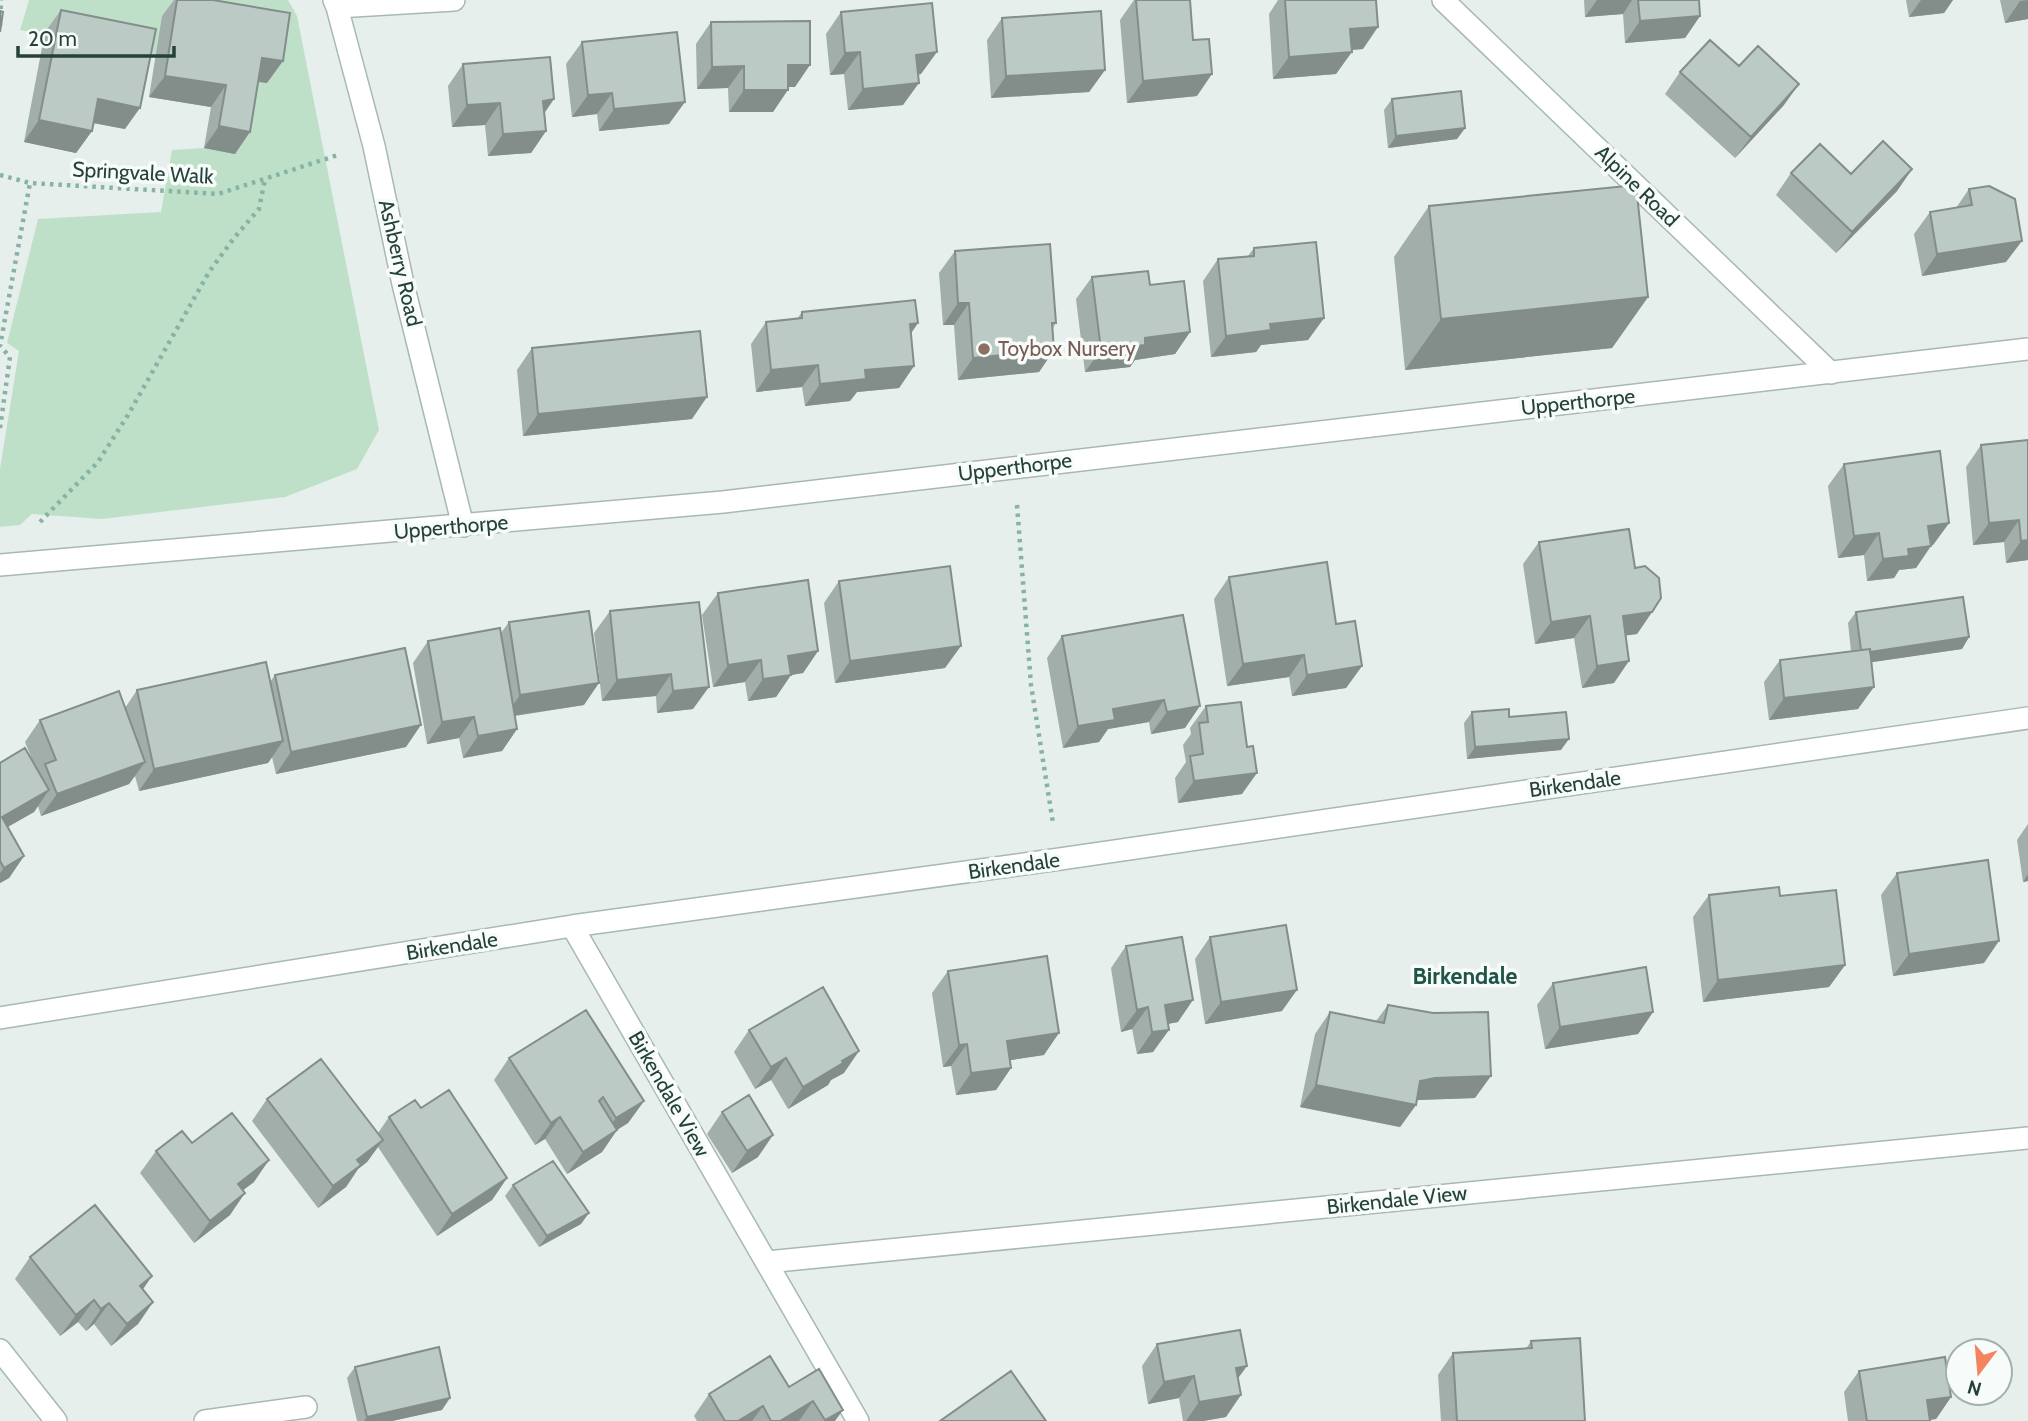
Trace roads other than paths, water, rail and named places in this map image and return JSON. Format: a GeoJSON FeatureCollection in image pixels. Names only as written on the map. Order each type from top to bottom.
{"type":"FeatureCollection","features":[{"type":"Feature","properties":{"kind":"street"},"geometry":{"type":"LineString","coordinates":[[335,3],[454,0]]}},
{"type":"Feature","properties":{"kind":"street","name":"Alpine Road"},"geometry":{"type":"LineString","coordinates":[[1443,0],[1831,373]]}},
{"type":"Feature","properties":{"kind":"street","name":"Ashberry Road"},"geometry":{"type":"LineString","coordinates":[[335,3],[374,146],[403,284],[463,526]]}},
{"type":"Feature","properties":{"kind":"street","name":"Upperthorpe"},"geometry":{"type":"LineString","coordinates":[[0,565],[723,502],[2028,349]]}},
{"type":"Feature","properties":{"kind":"street","name":"Birkendale"},"geometry":{"type":"LineString","coordinates":[[0,1018],[572,926],[1060,859],[2028,718]]}},
{"type":"Feature","properties":{"kind":"street","name":"Birkendale View"},"geometry":{"type":"LineString","coordinates":[[572,926],[858,1421]]}},
{"type":"Feature","properties":{"kind":"street","name":"Birkendale View"},"geometry":{"type":"LineString","coordinates":[[767,1262],[2028,1138]]}},
{"type":"Feature","properties":{"kind":"street"},"geometry":{"type":"LineString","coordinates":[[0,1350],[56,1421]]}},
{"type":"Feature","properties":{"kind":"street"},"geometry":{"type":"LineString","coordinates":[[205,1421],[306,1407]]}},
{"type":"Feature","properties":{"kind":"place","name":"Toybox Nursery"},"geometry":{"type":"Point","coordinates":[984,349]}},
{"type":"Feature","properties":{"kind":"district","name":"Birkendale"},"geometry":{"type":"Point","coordinates":[1465,976]}}]}
